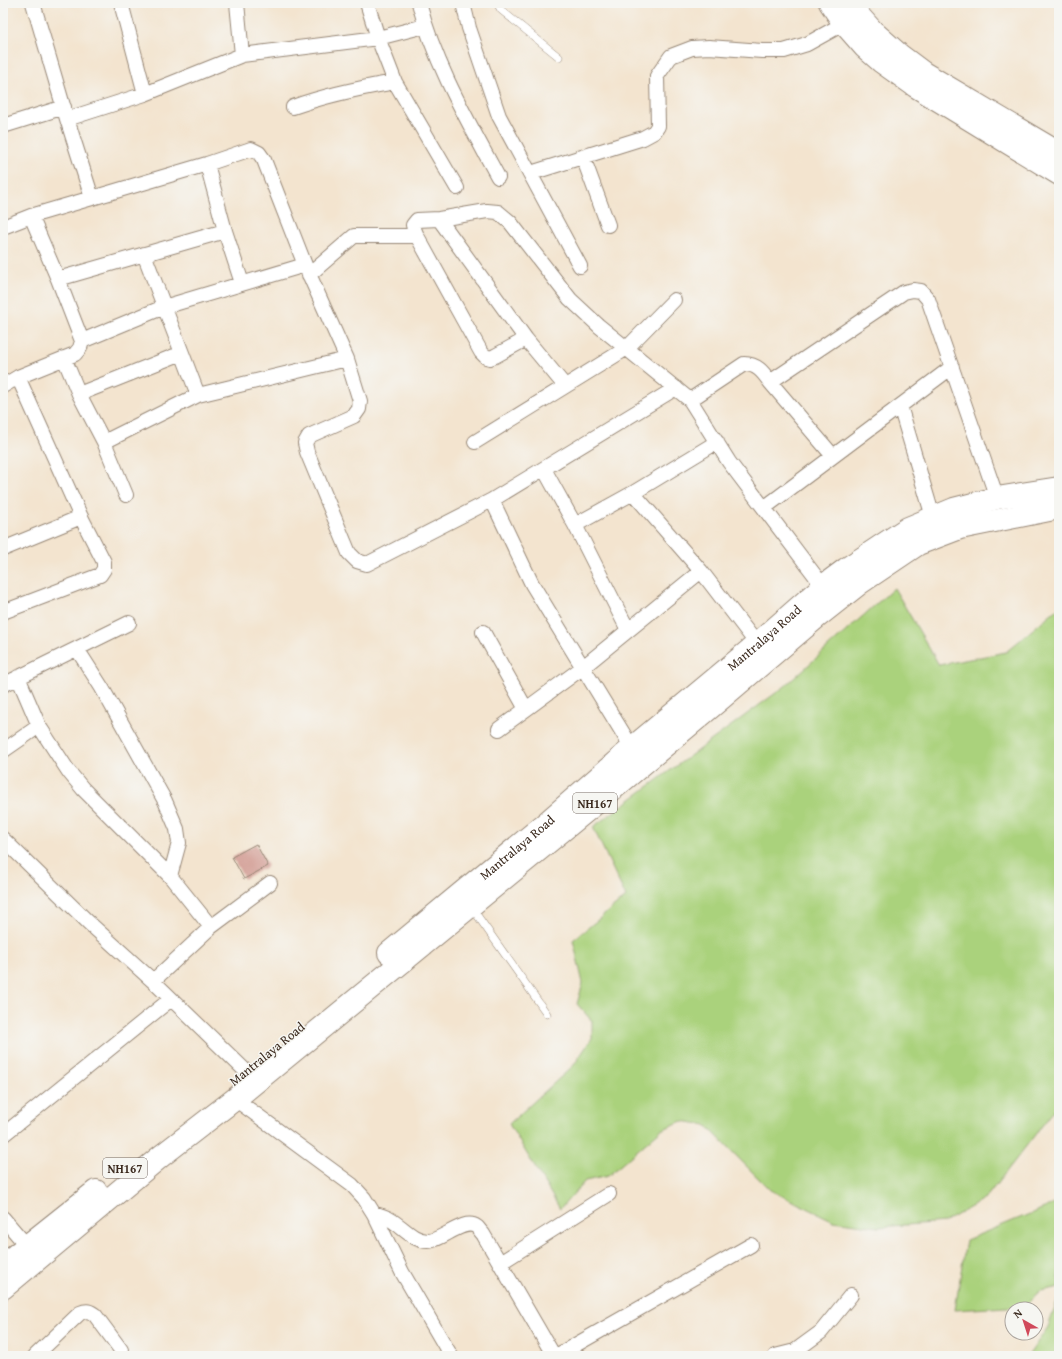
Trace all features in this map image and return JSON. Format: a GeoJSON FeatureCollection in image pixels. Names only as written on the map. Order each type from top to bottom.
{"type":"FeatureCollection","features":[{"type":"Feature","properties":{"kind":"highway","name":"Mantralaya Road"},"geometry":{"type":"LineString","coordinates":[[3,1265],[251,1076],[632,748],[846,568],[908,528],[954,509],[997,498],[1059,488]]}},
{"type":"Feature","properties":{"kind":"highway","name":"NH167"},"geometry":{"type":"LineString","coordinates":[[3,1288],[160,1157],[235,1100],[251,1076],[470,906],[711,708],[817,617],[860,583],[918,544],[960,528],[1059,508]]}},
{"type":"Feature","properties":{"kind":"main road"},"geometry":{"type":"LineString","coordinates":[[829,3],[843,24],[864,48],[880,62],[915,87],[1059,175]]}},
{"type":"Feature","properties":{"kind":"main road"},"geometry":{"type":"LineString","coordinates":[[849,3],[873,30],[900,54],[924,72],[1059,152]]}},
{"type":"Feature","properties":{"kind":"street"},"geometry":{"type":"LineString","coordinates":[[34,3],[65,113],[92,198]]}},
{"type":"Feature","properties":{"kind":"street"},"geometry":{"type":"LineString","coordinates":[[121,3],[145,94]]}},
{"type":"Feature","properties":{"kind":"street"},"geometry":{"type":"LineString","coordinates":[[237,3],[242,55]]}},
{"type":"Feature","properties":{"kind":"street"},"geometry":{"type":"LineString","coordinates":[[367,3],[378,38],[395,82],[457,188]]}},
{"type":"Feature","properties":{"kind":"street"},"geometry":{"type":"LineString","coordinates":[[419,3],[424,26],[450,88],[498,177]]}},
{"type":"Feature","properties":{"kind":"street"},"geometry":{"type":"LineString","coordinates":[[464,3],[469,28],[499,116],[506,132],[531,173],[580,266]]}},
{"type":"Feature","properties":{"kind":"street"},"geometry":{"type":"LineString","coordinates":[[531,173],[643,138],[654,132],[658,126],[657,76],[671,56],[692,48],[709,47],[784,52],[807,44],[843,24]]}},
{"type":"Feature","properties":{"kind":"street"},"geometry":{"type":"LineString","coordinates":[[3,126],[145,94],[242,55],[378,38],[424,26]]}},
{"type":"Feature","properties":{"kind":"street"},"geometry":{"type":"LineString","coordinates":[[293,107],[348,90],[395,82]]}},
{"type":"Feature","properties":{"kind":"street"},"geometry":{"type":"LineString","coordinates":[[3,227],[31,216],[207,164],[251,149],[259,153],[264,160],[307,270],[347,359],[360,401],[359,409],[354,416],[309,436],[305,444],[349,553],[357,561],[367,564],[492,500],[676,388]]}},
{"type":"Feature","properties":{"kind":"street"},"geometry":{"type":"LineString","coordinates":[[583,157],[608,225]]}},
{"type":"Feature","properties":{"kind":"street"},"geometry":{"type":"LineString","coordinates":[[207,164],[224,231],[242,282]]}},
{"type":"Feature","properties":{"kind":"street"},"geometry":{"type":"LineString","coordinates":[[526,339],[490,358],[486,357],[481,352],[417,236],[414,229],[414,225],[417,220],[439,219],[487,211],[498,212],[510,222],[570,299],[598,326],[690,400],[729,462],[823,586]]}},
{"type":"Feature","properties":{"kind":"street"},"geometry":{"type":"LineString","coordinates":[[3,386],[18,377],[75,354],[80,348],[82,341],[31,216]]}},
{"type":"Feature","properties":{"kind":"street"},"geometry":{"type":"LineString","coordinates":[[439,219],[526,339],[565,386]]}},
{"type":"Feature","properties":{"kind":"street"},"geometry":{"type":"LineString","coordinates":[[58,279],[224,231]]}},
{"type":"Feature","properties":{"kind":"street"},"geometry":{"type":"LineString","coordinates":[[82,341],[164,307],[242,282],[307,270],[354,236],[417,236]]}},
{"type":"Feature","properties":{"kind":"street"},"geometry":{"type":"LineString","coordinates":[[144,254],[198,395]]}},
{"type":"Feature","properties":{"kind":"street"},"geometry":{"type":"LineString","coordinates":[[770,382],[904,292],[914,290],[921,291],[928,299],[997,498]]}},
{"type":"Feature","properties":{"kind":"street"},"geometry":{"type":"LineString","coordinates":[[475,442],[627,348],[674,300]]}},
{"type":"Feature","properties":{"kind":"street"},"geometry":{"type":"LineString","coordinates":[[79,394],[182,353]]}},
{"type":"Feature","properties":{"kind":"street"},"geometry":{"type":"LineString","coordinates":[[64,358],[79,394],[104,442],[126,495]]}},
{"type":"Feature","properties":{"kind":"street"},"geometry":{"type":"LineString","coordinates":[[104,442],[198,395],[347,359]]}},
{"type":"Feature","properties":{"kind":"street"},"geometry":{"type":"LineString","coordinates":[[690,400],[744,364],[752,364],[761,370],[833,456]]}},
{"type":"Feature","properties":{"kind":"street"},"geometry":{"type":"LineString","coordinates":[[764,508],[952,366]]}},
{"type":"Feature","properties":{"kind":"street"},"geometry":{"type":"LineString","coordinates":[[3,612],[100,574],[104,569],[104,562],[81,517],[18,377]]}},
{"type":"Feature","properties":{"kind":"street"},"geometry":{"type":"LineString","coordinates":[[900,406],[933,517]]}},
{"type":"Feature","properties":{"kind":"street"},"geometry":{"type":"LineString","coordinates":[[575,525],[633,493],[717,442]]}},
{"type":"Feature","properties":{"kind":"street"},"geometry":{"type":"LineString","coordinates":[[544,469],[575,525],[628,630]]}},
{"type":"Feature","properties":{"kind":"street"},"geometry":{"type":"LineString","coordinates":[[633,493],[701,571],[757,644]]}},
{"type":"Feature","properties":{"kind":"street"},"geometry":{"type":"LineString","coordinates":[[492,500],[532,584],[632,748]]}},
{"type":"Feature","properties":{"kind":"street"},"geometry":{"type":"LineString","coordinates":[[3,550],[81,517]]}},
{"type":"Feature","properties":{"kind":"street"},"geometry":{"type":"LineString","coordinates":[[499,729],[582,668],[701,571]]}},
{"type":"Feature","properties":{"kind":"street"},"geometry":{"type":"LineString","coordinates":[[3,685],[129,623]]}},
{"type":"Feature","properties":{"kind":"street"},"geometry":{"type":"LineString","coordinates":[[483,632],[526,709]]}},
{"type":"Feature","properties":{"kind":"street"},"geometry":{"type":"LineString","coordinates":[[77,649],[102,688],[154,781],[165,801],[177,829],[179,844],[170,876]]}},
{"type":"Feature","properties":{"kind":"street"},"geometry":{"type":"LineString","coordinates":[[18,677],[39,726],[69,772],[170,876],[211,927]]}},
{"type":"Feature","properties":{"kind":"street"},"geometry":{"type":"LineString","coordinates":[[3,751],[39,726]]}},
{"type":"Feature","properties":{"kind":"street"},"geometry":{"type":"LineString","coordinates":[[3,839],[88,922],[171,998],[251,1076]]}},
{"type":"Feature","properties":{"kind":"street"},"geometry":{"type":"LineString","coordinates":[[153,981],[211,927],[270,882]]}},
{"type":"Feature","properties":{"kind":"street"},"geometry":{"type":"LineString","coordinates":[[3,1135],[171,998]]}},
{"type":"Feature","properties":{"kind":"street"},"geometry":{"type":"LineString","coordinates":[[235,1100],[352,1185],[364,1198],[374,1214],[402,1272],[451,1356]]}},
{"type":"Feature","properties":{"kind":"street"},"geometry":{"type":"LineString","coordinates":[[500,1263],[609,1194]]}},
{"type":"Feature","properties":{"kind":"street"},"geometry":{"type":"LineString","coordinates":[[374,1214],[392,1220],[416,1238],[423,1241],[431,1241],[462,1226],[470,1225],[476,1227],[483,1234],[555,1356],[751,1244]]}},
{"type":"Feature","properties":{"kind":"street"},"geometry":{"type":"LineString","coordinates":[[3,1218],[27,1246]]}},
{"type":"Feature","properties":{"kind":"street"},"geometry":{"type":"LineString","coordinates":[[775,1356],[795,1351],[821,1332],[851,1295]]}},
{"type":"Feature","properties":{"kind":"street"},"geometry":{"type":"LineString","coordinates":[[35,1356],[80,1313],[85,1311],[90,1311],[95,1315],[121,1350],[122,1356]]}},
{"type":"Feature","properties":{"kind":"lane"},"geometry":{"type":"LineString","coordinates":[[497,3],[501,10],[559,57]]}},
{"type":"Feature","properties":{"kind":"lane"},"geometry":{"type":"LineString","coordinates":[[470,906],[547,1014]]}},
{"type":"Feature","properties":{"kind":"green space"},"geometry":{"type":"Polygon","coordinates":[[[894,588],[939,665],[1006,652],[1059,607],[1059,1104],[985,1199],[945,1222],[879,1227],[834,1221],[770,1190],[706,1125],[682,1121],[661,1130],[608,1176],[585,1181],[560,1209],[509,1124],[574,1065],[592,1038],[592,1021],[577,1004],[583,983],[573,940],[626,897],[593,827],[784,687],[894,588]]]}},
{"type":"Feature","properties":{"kind":"green space"},"geometry":{"type":"Polygon","coordinates":[[[1059,1202],[1059,1287],[1041,1291],[1030,1301],[1004,1301],[1004,1307],[955,1310],[966,1240],[1059,1202]]]}},
{"type":"Feature","properties":{"kind":"green space"},"geometry":{"type":"Polygon","coordinates":[[[1059,1296],[1059,1356],[1028,1356],[1038,1341],[1044,1341],[1044,1333],[1048,1327],[1059,1296]]]}},
{"type":"Feature","properties":{"kind":"building"},"geometry":{"type":"Polygon","coordinates":[[[256,844],[268,866],[244,879],[232,857],[256,844]]]}}]}
